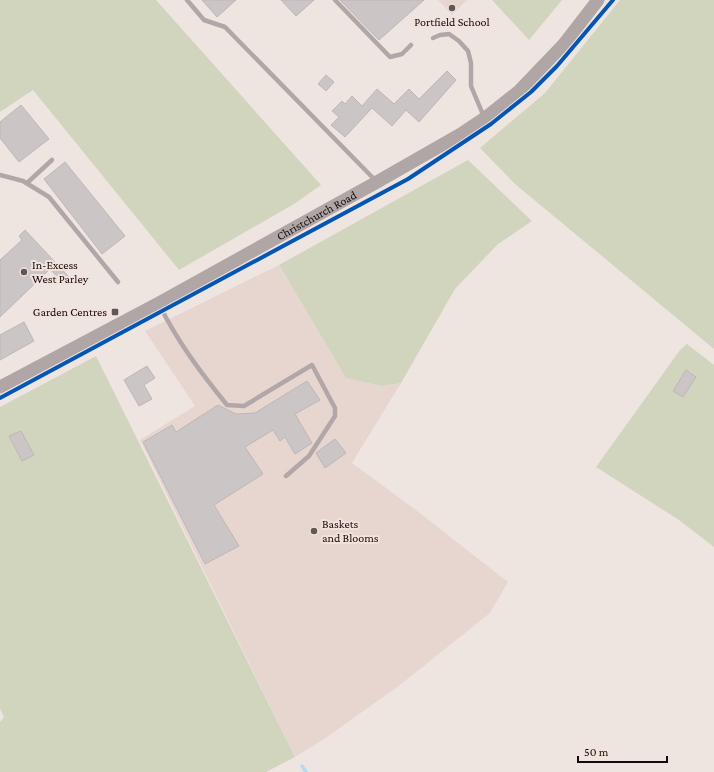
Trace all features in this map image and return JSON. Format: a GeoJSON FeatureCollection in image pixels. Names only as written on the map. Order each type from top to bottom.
{"type":"FeatureCollection","features":[{"type":"Feature","properties":{"kind":"main road","name":"Christchurch Road"},"geometry":{"type":"LineString","coordinates":[[0,387],[159,303],[377,182],[485,118],[519,91],[564,44],[598,0]]}},
{"type":"Feature","properties":{"kind":"lane"},"geometry":{"type":"LineString","coordinates":[[187,0],[204,20],[226,28],[377,182]]}},
{"type":"Feature","properties":{"kind":"lane"},"geometry":{"type":"LineString","coordinates":[[335,0],[390,57],[402,54],[411,45]]}},
{"type":"Feature","properties":{"kind":"lane"},"geometry":{"type":"LineString","coordinates":[[433,38],[440,35],[450,34],[468,51],[471,63],[471,86],[485,118]]}},
{"type":"Feature","properties":{"kind":"lane"},"geometry":{"type":"LineString","coordinates":[[27,183],[52,160]]}},
{"type":"Feature","properties":{"kind":"lane"},"geometry":{"type":"LineString","coordinates":[[0,174],[27,183],[49,197],[118,282]]}},
{"type":"Feature","properties":{"kind":"lane"},"geometry":{"type":"LineString","coordinates":[[159,303],[170,327],[190,358],[227,405],[244,406],[312,365],[335,408],[334,416],[309,456],[286,476]]}},
{"type":"Feature","properties":{"kind":"shaded area","name":"Portfield School"},"geometry":{"type":"Polygon","coordinates":[[[438,0],[467,0],[452,15],[438,0]]]}},
{"type":"Feature","properties":{"kind":"shaded area","name":"Baskets and Blooms"},"geometry":{"type":"Polygon","coordinates":[[[279,265],[346,378],[382,386],[401,383],[352,463],[416,510],[508,582],[490,613],[400,685],[327,737],[295,757],[140,440],[195,406],[145,331],[279,265]]]}},
{"type":"Feature","properties":{"kind":"green space"},"geometry":{"type":"Polygon","coordinates":[[[0,0],[156,0],[321,185],[294,204],[179,270],[33,90],[0,112],[0,0]]]}},
{"type":"Feature","properties":{"kind":"green space"},"geometry":{"type":"Polygon","coordinates":[[[492,0],[562,0],[529,40],[492,0]]]}},
{"type":"Feature","properties":{"kind":"green space"},"geometry":{"type":"Polygon","coordinates":[[[620,0],[714,0],[714,349],[515,184],[480,148],[545,93],[620,0]]]}},
{"type":"Feature","properties":{"kind":"green space"},"geometry":{"type":"Polygon","coordinates":[[[468,160],[532,221],[498,244],[455,289],[401,383],[382,386],[346,378],[279,265],[468,160]]]}},
{"type":"Feature","properties":{"kind":"green space"},"geometry":{"type":"Polygon","coordinates":[[[687,344],[714,365],[714,547],[679,520],[596,467],[680,350],[687,344]]]}},
{"type":"Feature","properties":{"kind":"green space"},"geometry":{"type":"Polygon","coordinates":[[[96,356],[295,757],[266,772],[0,772],[0,722],[4,717],[0,709],[0,407],[96,356]]]}},
{"type":"Feature","properties":{"kind":"building"},"geometry":{"type":"Polygon","coordinates":[[[202,0],[236,0],[217,17],[202,0]]]}},
{"type":"Feature","properties":{"kind":"building"},"geometry":{"type":"Polygon","coordinates":[[[281,0],[314,0],[296,16],[281,0]]]}},
{"type":"Feature","properties":{"kind":"building"},"geometry":{"type":"Polygon","coordinates":[[[340,0],[424,0],[379,40],[340,0]]]}},
{"type":"Feature","properties":{"kind":"building"},"geometry":{"type":"Polygon","coordinates":[[[447,71],[456,80],[419,122],[406,110],[392,126],[372,108],[345,137],[331,125],[339,117],[332,111],[342,101],[345,104],[352,96],[362,106],[377,89],[394,104],[409,89],[419,99],[447,71]]]}},
{"type":"Feature","properties":{"kind":"building"},"geometry":{"type":"Polygon","coordinates":[[[326,75],[334,82],[326,91],[318,84],[326,75]]]}},
{"type":"Feature","properties":{"kind":"building"},"geometry":{"type":"Polygon","coordinates":[[[21,105],[49,139],[19,162],[0,138],[0,122],[21,105]]]}},
{"type":"Feature","properties":{"kind":"building"},"geometry":{"type":"Polygon","coordinates":[[[65,162],[125,236],[102,254],[44,179],[65,162]]]}},
{"type":"Feature","properties":{"kind":"building","name":"In-Excess West Parley"},"geometry":{"type":"Polygon","coordinates":[[[25,230],[69,277],[63,283],[50,269],[0,317],[0,260],[22,240],[19,236],[25,230]]]}},
{"type":"Feature","properties":{"kind":"building"},"geometry":{"type":"Polygon","coordinates":[[[24,322],[34,341],[0,360],[0,335],[24,322]]]}},
{"type":"Feature","properties":{"kind":"building"},"geometry":{"type":"Polygon","coordinates":[[[147,366],[155,378],[144,385],[152,399],[139,406],[124,380],[147,366]]]}},
{"type":"Feature","properties":{"kind":"building"},"geometry":{"type":"Polygon","coordinates":[[[686,370],[696,377],[683,397],[673,391],[686,370]]]}},
{"type":"Feature","properties":{"kind":"building"},"geometry":{"type":"Polygon","coordinates":[[[307,381],[320,400],[295,414],[312,443],[295,454],[285,437],[280,441],[273,430],[245,447],[263,474],[214,505],[239,546],[205,564],[143,442],[172,425],[176,432],[218,405],[236,414],[255,413],[307,381]]]}},
{"type":"Feature","properties":{"kind":"building"},"geometry":{"type":"Polygon","coordinates":[[[21,431],[34,455],[22,461],[9,436],[21,431]]]}},
{"type":"Feature","properties":{"kind":"building"},"geometry":{"type":"Polygon","coordinates":[[[335,439],[346,453],[325,468],[316,453],[335,439]]]}},
{"type":"Feature","properties":{"kind":"waterway"},"geometry":{"type":"LineString","coordinates":[[302,766],[306,772]]}},
{"type":"Feature","properties":{"kind":"cycle path"},"geometry":{"type":"LineString","coordinates":[[0,398],[408,179],[491,124],[531,92],[557,66],[613,0]]}},
{"type":"Feature","properties":{"kind":"place","name":"Portfield School"},"geometry":{"type":"Point","coordinates":[452,8]}},
{"type":"Feature","properties":{"kind":"place","name":"In-Excess West Parley"},"geometry":{"type":"Point","coordinates":[24,272]}},
{"type":"Feature","properties":{"kind":"place","name":"Garden Centres"},"geometry":{"type":"Point","coordinates":[115,312]}},
{"type":"Feature","properties":{"kind":"place","name":"Baskets and Blooms"},"geometry":{"type":"Point","coordinates":[314,531]}}]}
